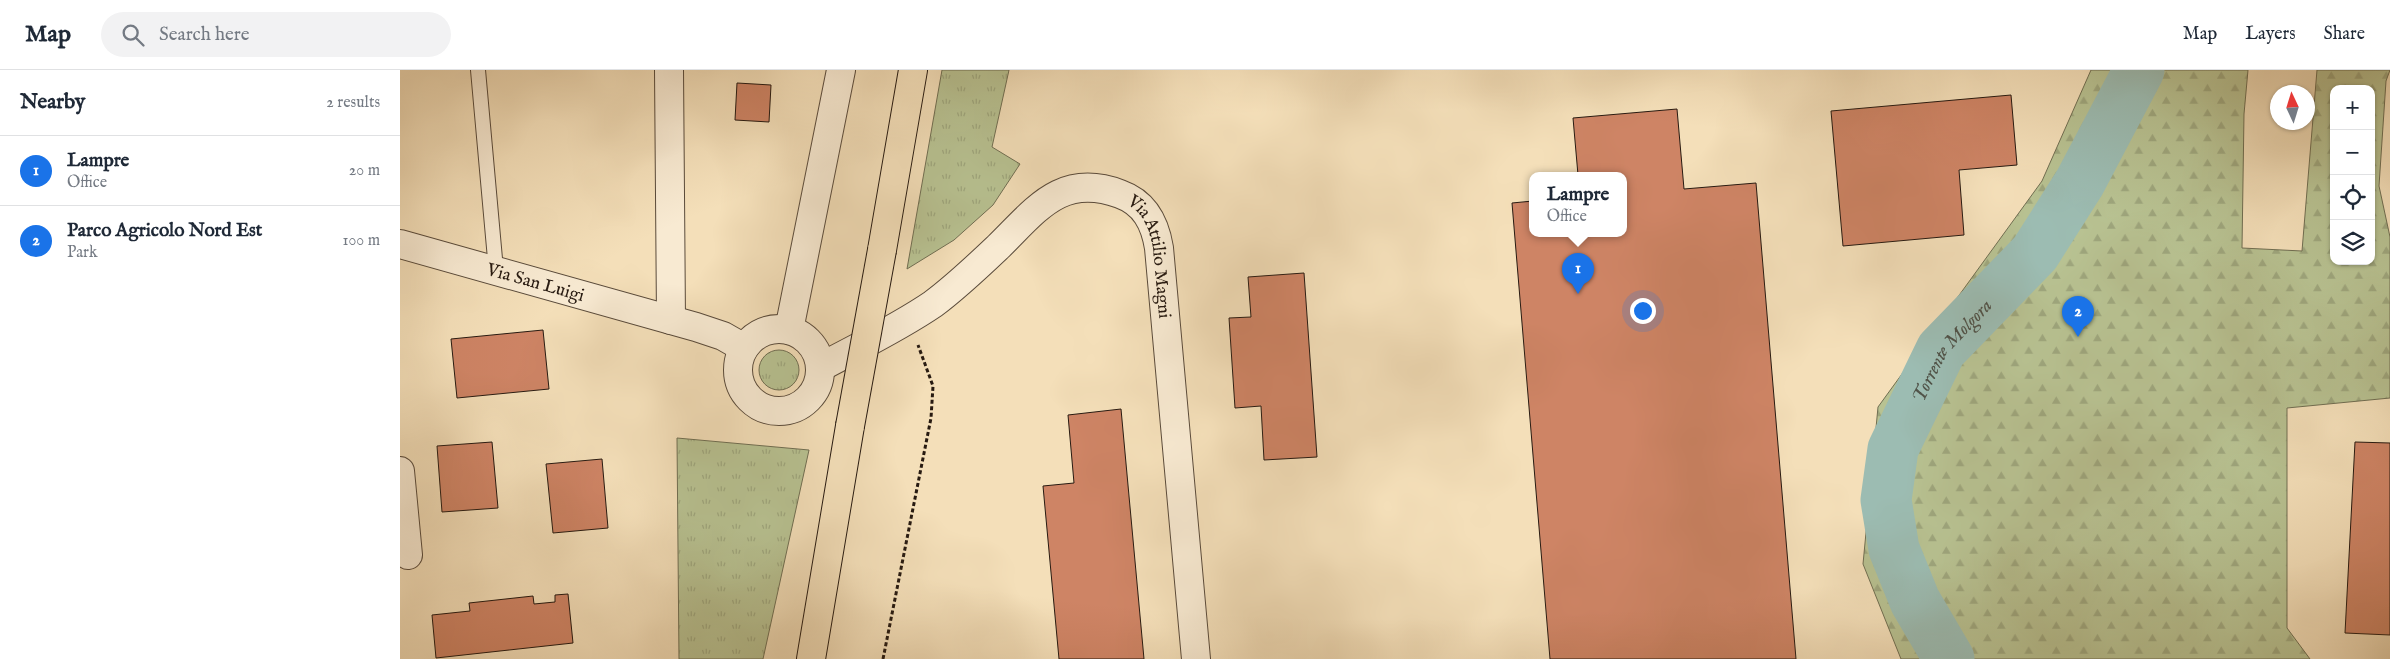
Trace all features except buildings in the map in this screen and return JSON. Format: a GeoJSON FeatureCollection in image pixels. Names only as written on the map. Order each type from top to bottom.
{"type":"FeatureCollection","features":[{"type":"Feature","properties":{"kind":"main road"},"geometry":{"type":"LineString","coordinates":[[811,659],[913,70]]}},
{"type":"Feature","properties":{"kind":"street"},"geometry":{"type":"LineString","coordinates":[[669,70],[671,320]]}},
{"type":"Feature","properties":{"kind":"street"},"geometry":{"type":"LineString","coordinates":[[789,330],[840,70]]}},
{"type":"Feature","properties":{"kind":"street","name":"Via Attilio Magni"},"geometry":{"type":"LineString","coordinates":[[820,367],[907,321],[934,303],[970,273],[1033,211],[1066,190],[1087,187],[1113,191],[1131,197],[1151,217],[1159,248],[1196,659]]}},
{"type":"Feature","properties":{"kind":"street","name":"Via San Luigi"},"geometry":{"type":"LineString","coordinates":[[400,244],[671,320],[723,336],[744,348]]}},
{"type":"Feature","properties":{"kind":"street"},"geometry":{"type":"LineString","coordinates":[[776,329],[789,330],[801,335],[811,343],[818,354],[820,367],[819,381],[808,399],[790,410],[775,412],[755,404],[741,388],[737,374],[739,360],[744,348],[752,338],[776,329]]}},
{"type":"Feature","properties":{"kind":"street"},"geometry":{"type":"LineString","coordinates":[[400,471],[408,555]]}},
{"type":"Feature","properties":{"kind":"lane"},"geometry":{"type":"LineString","coordinates":[[478,70],[496,270]]}},
{"type":"Feature","properties":{"kind":"path"},"geometry":{"type":"LineString","coordinates":[[883,659],[931,418],[933,386],[907,321]]}},
{"type":"Feature","properties":{"kind":"green space"},"geometry":{"type":"Polygon","coordinates":[[[942,70],[1009,70],[992,147],[1020,164],[993,205],[954,240],[907,269],[942,70]]]}},
{"type":"Feature","properties":{"kind":"green space"},"geometry":{"type":"Polygon","coordinates":[[[2091,70],[2248,70],[2244,114],[2242,248],[2302,251],[2312,130],[2315,130],[2317,70],[2390,70],[2386,81],[2379,186],[2390,237],[2390,398],[2287,408],[2287,628],[2310,659],[1901,659],[1863,564],[1878,407],[2042,181],[2091,70]]]}},
{"type":"Feature","properties":{"kind":"green space"},"geometry":{"type":"Polygon","coordinates":[[[783,350],[790,353],[796,359],[799,370],[798,378],[790,387],[783,390],[775,390],[768,387],[760,378],[759,366],[762,359],[771,351],[783,350]]]}},
{"type":"Feature","properties":{"kind":"green space"},"geometry":{"type":"Polygon","coordinates":[[[677,438],[809,450],[763,659],[679,659],[677,438]]]}},
{"type":"Feature","properties":{"kind":"waterway","name":"Torrente Molgora"},"geometry":{"type":"LineString","coordinates":[[1949,659],[1915,601],[1894,549],[1886,500],[1893,449],[1941,350],[2035,253],[2080,182],[2139,70]]}},
{"type":"Feature","properties":{"kind":"place","name":"Lampre"},"geometry":{"type":"Point","coordinates":[1578,294]}},
{"type":"Feature","properties":{"kind":"place","name":"Parco Agricolo Nord Est"},"geometry":{"type":"Point","coordinates":[2078,337]}}]}
